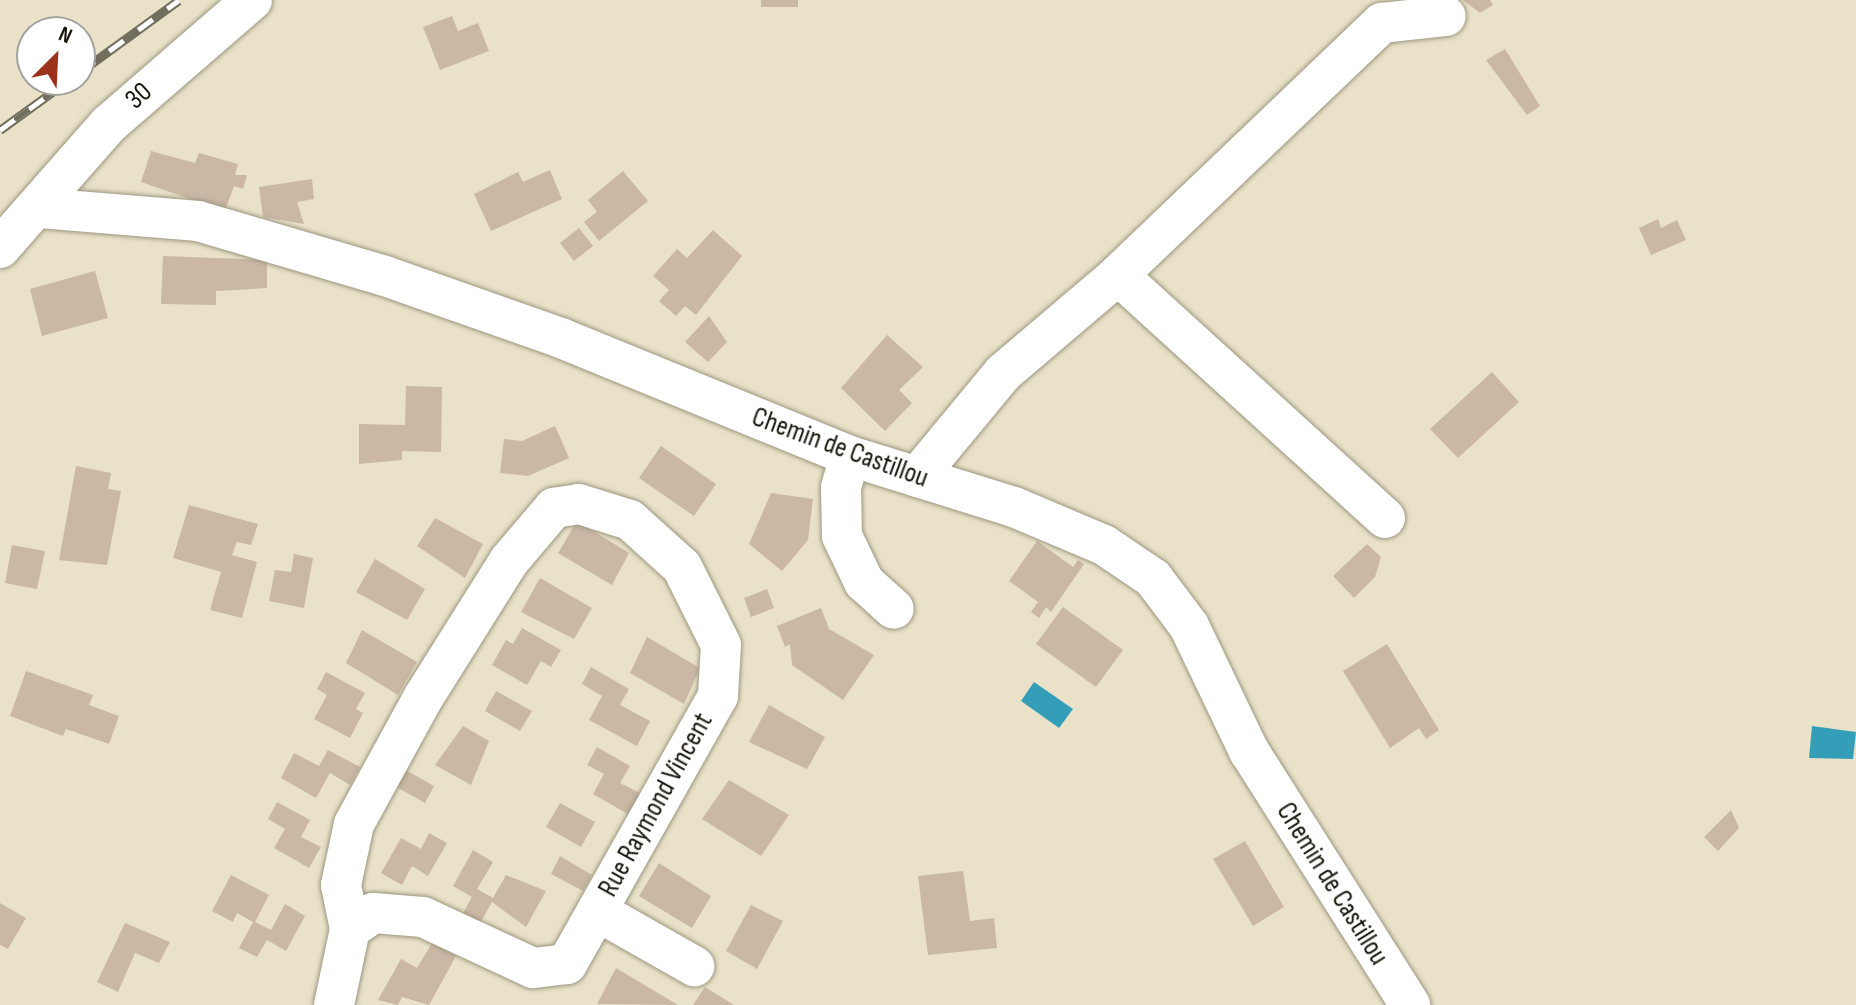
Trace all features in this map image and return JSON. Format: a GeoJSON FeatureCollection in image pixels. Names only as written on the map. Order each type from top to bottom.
{"type":"FeatureCollection","features":[{"type":"Feature","properties":{"kind":"street","name":"30"},"geometry":{"type":"LineString","coordinates":[[0,248],[40,208],[109,124],[252,0]]}},
{"type":"Feature","properties":{"kind":"street"},"geometry":{"type":"LineString","coordinates":[[917,477],[1003,373],[1118,275],[1382,23],[1446,16]]}},
{"type":"Feature","properties":{"kind":"street","name":"Chemin de Castillou"},"geometry":{"type":"LineString","coordinates":[[40,208],[198,221],[385,276],[561,338],[850,456],[1027,512],[1104,545],[1153,578],[1189,626],[1249,751],[1410,1005]]}},
{"type":"Feature","properties":{"kind":"street"},"geometry":{"type":"LineString","coordinates":[[1118,275],[1385,518]]}},
{"type":"Feature","properties":{"kind":"street"},"geometry":{"type":"LineString","coordinates":[[850,456],[841,488],[842,536],[864,582],[894,609]]}},
{"type":"Feature","properties":{"kind":"street","name":"Rue Raymond Vincent"},"geometry":{"type":"LineString","coordinates":[[334,1005],[350,929],[341,885],[354,824],[509,561],[554,508],[579,504],[630,520],[682,567],[721,645],[718,696],[567,964],[549,969],[533,968],[423,917],[373,913],[350,929]]}},
{"type":"Feature","properties":{"kind":"street"},"geometry":{"type":"LineString","coordinates":[[597,911],[694,966]]}},
{"type":"Feature","properties":{"kind":"water"},"geometry":{"type":"Polygon","coordinates":[[[1034,682],[1073,709],[1059,728],[1021,701],[1034,682]]]}},
{"type":"Feature","properties":{"kind":"water"},"geometry":{"type":"Polygon","coordinates":[[[1812,726],[1856,732],[1853,759],[1809,758],[1812,726]]]}},
{"type":"Feature","properties":{"kind":"building"},"geometry":{"type":"Polygon","coordinates":[[[761,0],[798,0],[798,7],[761,7],[761,0]]]}},
{"type":"Feature","properties":{"kind":"building"},"geometry":{"type":"Polygon","coordinates":[[[1463,0],[1490,0],[1493,5],[1480,13],[1463,0]]]}},
{"type":"Feature","properties":{"kind":"building"},"geometry":{"type":"Polygon","coordinates":[[[452,16],[458,31],[478,23],[489,51],[440,70],[423,27],[452,16]]]}},
{"type":"Feature","properties":{"kind":"building"},"geometry":{"type":"Polygon","coordinates":[[[1505,49],[1540,106],[1527,115],[1486,60],[1505,49]]]}},
{"type":"Feature","properties":{"kind":"building"},"geometry":{"type":"Polygon","coordinates":[[[151,151],[195,163],[199,153],[238,164],[235,175],[247,175],[243,189],[234,186],[225,211],[141,182],[151,151]]]}},
{"type":"Feature","properties":{"kind":"building"},"geometry":{"type":"Polygon","coordinates":[[[550,170],[562,199],[491,231],[474,194],[518,172],[523,182],[550,170]]]}},
{"type":"Feature","properties":{"kind":"building"},"geometry":{"type":"Polygon","coordinates":[[[623,171],[648,201],[599,241],[584,222],[597,212],[588,200],[623,171]]]}},
{"type":"Feature","properties":{"kind":"building"},"geometry":{"type":"Polygon","coordinates":[[[312,179],[314,199],[297,202],[304,224],[263,217],[259,187],[312,179]]]}},
{"type":"Feature","properties":{"kind":"building"},"geometry":{"type":"Polygon","coordinates":[[[1658,219],[1661,228],[1677,220],[1686,240],[1651,255],[1639,228],[1658,219]]]}},
{"type":"Feature","properties":{"kind":"building"},"geometry":{"type":"Polygon","coordinates":[[[579,228],[593,246],[574,261],[560,243],[579,228]]]}},
{"type":"Feature","properties":{"kind":"building"},"geometry":{"type":"Polygon","coordinates":[[[713,230],[742,256],[696,315],[685,306],[676,316],[659,301],[669,290],[653,276],[677,249],[687,258],[713,230]]]}},
{"type":"Feature","properties":{"kind":"building"},"geometry":{"type":"Polygon","coordinates":[[[163,256],[267,260],[267,288],[216,291],[216,305],[161,304],[163,256]]]}},
{"type":"Feature","properties":{"kind":"building"},"geometry":{"type":"Polygon","coordinates":[[[95,271],[108,318],[42,336],[30,289],[95,271]]]}},
{"type":"Feature","properties":{"kind":"building"},"geometry":{"type":"Polygon","coordinates":[[[709,316],[727,342],[708,362],[685,342],[709,316]]]}},
{"type":"Feature","properties":{"kind":"building"},"geometry":{"type":"Polygon","coordinates":[[[887,335],[923,367],[899,390],[912,403],[885,431],[841,388],[887,335]]]}},
{"type":"Feature","properties":{"kind":"building"},"geometry":{"type":"Polygon","coordinates":[[[1492,372],[1519,402],[1458,458],[1430,429],[1492,372]]]}},
{"type":"Feature","properties":{"kind":"building"},"geometry":{"type":"Polygon","coordinates":[[[406,386],[442,387],[441,452],[402,451],[402,460],[359,464],[359,424],[405,425],[406,386]]]}},
{"type":"Feature","properties":{"kind":"building"},"geometry":{"type":"Polygon","coordinates":[[[555,426],[569,458],[528,476],[500,473],[504,439],[522,441],[555,426]]]}},
{"type":"Feature","properties":{"kind":"building"},"geometry":{"type":"Polygon","coordinates":[[[661,446],[716,484],[694,516],[639,478],[661,446]]]}},
{"type":"Feature","properties":{"kind":"building"},"geometry":{"type":"Polygon","coordinates":[[[76,466],[111,473],[108,489],[121,491],[107,565],[59,560],[76,466]]]}},
{"type":"Feature","properties":{"kind":"building"},"geometry":{"type":"Polygon","coordinates":[[[771,493],[813,499],[808,540],[782,571],[749,544],[771,493]]]}},
{"type":"Feature","properties":{"kind":"building"},"geometry":{"type":"Polygon","coordinates":[[[189,505],[258,524],[251,545],[237,542],[232,555],[257,562],[242,618],[210,610],[221,572],[173,558],[189,505]]]}},
{"type":"Feature","properties":{"kind":"building"},"geometry":{"type":"Polygon","coordinates":[[[435,518],[483,544],[465,578],[417,546],[435,518]]]}},
{"type":"Feature","properties":{"kind":"building"},"geometry":{"type":"Polygon","coordinates":[[[577,521],[629,553],[612,585],[558,553],[577,521]]]}},
{"type":"Feature","properties":{"kind":"building"},"geometry":{"type":"Polygon","coordinates":[[[1037,541],[1073,567],[1078,560],[1084,564],[1051,612],[1046,607],[1039,618],[1031,612],[1038,602],[1009,581],[1037,541]]]}},
{"type":"Feature","properties":{"kind":"building"},"geometry":{"type":"Polygon","coordinates":[[[1367,544],[1381,557],[1375,577],[1354,598],[1333,576],[1367,544]]]}},
{"type":"Feature","properties":{"kind":"building"},"geometry":{"type":"Polygon","coordinates":[[[12,545],[45,551],[37,589],[5,583],[12,545]]]}},
{"type":"Feature","properties":{"kind":"building"},"geometry":{"type":"Polygon","coordinates":[[[294,554],[313,558],[304,608],[269,601],[275,570],[291,572],[294,554]]]}},
{"type":"Feature","properties":{"kind":"building"},"geometry":{"type":"Polygon","coordinates":[[[375,559],[425,589],[407,620],[356,592],[375,559]]]}},
{"type":"Feature","properties":{"kind":"building"},"geometry":{"type":"Polygon","coordinates":[[[540,578],[592,608],[574,639],[521,612],[540,578]]]}},
{"type":"Feature","properties":{"kind":"building"},"geometry":{"type":"Polygon","coordinates":[[[767,589],[774,608],[751,617],[744,598],[767,589]]]}},
{"type":"Feature","properties":{"kind":"building"},"geometry":{"type":"Polygon","coordinates":[[[1063,607],[1123,650],[1096,687],[1036,644],[1063,607]]]}},
{"type":"Feature","properties":{"kind":"building"},"geometry":{"type":"Polygon","coordinates":[[[821,608],[829,629],[874,655],[843,700],[792,665],[790,644],[785,647],[777,626],[821,608]]]}},
{"type":"Feature","properties":{"kind":"building"},"geometry":{"type":"Polygon","coordinates":[[[522,628],[561,650],[551,667],[541,661],[527,685],[492,665],[506,640],[513,644],[522,628]]]}},
{"type":"Feature","properties":{"kind":"building"},"geometry":{"type":"Polygon","coordinates":[[[362,630],[417,662],[398,695],[346,663],[362,630]]]}},
{"type":"Feature","properties":{"kind":"building"},"geometry":{"type":"Polygon","coordinates":[[[647,637],[700,668],[684,704],[630,673],[647,637]]]}},
{"type":"Feature","properties":{"kind":"building"},"geometry":{"type":"Polygon","coordinates":[[[1387,644],[1439,730],[1426,739],[1419,728],[1390,748],[1343,671],[1387,644]]]}},
{"type":"Feature","properties":{"kind":"building"},"geometry":{"type":"Polygon","coordinates":[[[591,667],[629,689],[620,705],[650,721],[637,746],[589,720],[602,696],[582,684],[591,667]]]}},
{"type":"Feature","properties":{"kind":"building"},"geometry":{"type":"Polygon","coordinates":[[[26,671],[93,695],[89,705],[119,716],[109,744],[66,729],[63,736],[10,716],[26,671]]]}},
{"type":"Feature","properties":{"kind":"building"},"geometry":{"type":"Polygon","coordinates":[[[326,672],[365,693],[356,709],[363,713],[350,738],[314,719],[327,695],[317,689],[326,672]]]}},
{"type":"Feature","properties":{"kind":"building"},"geometry":{"type":"Polygon","coordinates":[[[496,691],[532,711],[520,731],[485,711],[496,691]]]}},
{"type":"Feature","properties":{"kind":"building"},"geometry":{"type":"Polygon","coordinates":[[[769,705],[825,737],[807,769],[749,742],[769,705]]]}},
{"type":"Feature","properties":{"kind":"building"},"geometry":{"type":"Polygon","coordinates":[[[463,726],[489,741],[471,785],[435,765],[463,726]]]}},
{"type":"Feature","properties":{"kind":"building"},"geometry":{"type":"Polygon","coordinates":[[[597,747],[630,766],[620,783],[640,793],[628,814],[593,794],[604,774],[587,765],[597,747]]]}},
{"type":"Feature","properties":{"kind":"building"},"geometry":{"type":"Polygon","coordinates":[[[328,750],[360,767],[350,785],[330,773],[316,798],[281,778],[294,753],[319,766],[328,750]]]}},
{"type":"Feature","properties":{"kind":"building"},"geometry":{"type":"Polygon","coordinates":[[[402,768],[434,786],[425,803],[393,785],[402,768]]]}},
{"type":"Feature","properties":{"kind":"building"},"geometry":{"type":"Polygon","coordinates":[[[729,780],[789,815],[761,856],[702,819],[729,780]]]}},
{"type":"Feature","properties":{"kind":"building"},"geometry":{"type":"Polygon","coordinates":[[[277,802],[310,820],[301,837],[321,847],[309,868],[274,848],[285,829],[268,819],[277,802]]]}},
{"type":"Feature","properties":{"kind":"building"},"geometry":{"type":"Polygon","coordinates":[[[560,803],[595,822],[581,847],[546,827],[560,803]]]}},
{"type":"Feature","properties":{"kind":"building"},"geometry":{"type":"Polygon","coordinates":[[[1731,810],[1739,828],[1718,851],[1704,837],[1731,810]]]}},
{"type":"Feature","properties":{"kind":"building"},"geometry":{"type":"Polygon","coordinates":[[[429,833],[447,843],[428,876],[412,866],[402,885],[381,873],[401,838],[421,849],[429,833]]]}},
{"type":"Feature","properties":{"kind":"building"},"geometry":{"type":"Polygon","coordinates":[[[1245,841],[1284,907],[1253,926],[1213,859],[1245,841]]]}},
{"type":"Feature","properties":{"kind":"building"},"geometry":{"type":"Polygon","coordinates":[[[473,850],[493,862],[477,889],[493,898],[506,875],[546,891],[526,927],[492,902],[479,925],[462,915],[472,897],[453,886],[473,850]]]}},
{"type":"Feature","properties":{"kind":"building"},"geometry":{"type":"Polygon","coordinates":[[[560,856],[592,875],[583,891],[551,874],[560,856]]]}},
{"type":"Feature","properties":{"kind":"building"},"geometry":{"type":"Polygon","coordinates":[[[659,863],[711,896],[692,928],[639,896],[659,863]]]}},
{"type":"Feature","properties":{"kind":"building"},"geometry":{"type":"Polygon","coordinates":[[[963,871],[970,921],[994,918],[997,948],[928,955],[918,876],[963,871]]]}},
{"type":"Feature","properties":{"kind":"building"},"geometry":{"type":"Polygon","coordinates":[[[231,875],[269,895],[255,922],[271,930],[285,904],[305,916],[286,951],[267,940],[257,957],[239,948],[253,922],[237,913],[233,922],[212,911],[231,875]]]}},
{"type":"Feature","properties":{"kind":"building"},"geometry":{"type":"Polygon","coordinates":[[[0,903],[26,918],[8,949],[0,945],[0,903]]]}},
{"type":"Feature","properties":{"kind":"building"},"geometry":{"type":"Polygon","coordinates":[[[751,905],[783,921],[757,969],[726,951],[751,905]]]}},
{"type":"Feature","properties":{"kind":"building"},"geometry":{"type":"Polygon","coordinates":[[[125,923],[170,942],[159,963],[135,953],[118,992],[97,982],[125,923]]]}},
{"type":"Feature","properties":{"kind":"building"},"geometry":{"type":"Polygon","coordinates":[[[432,943],[456,956],[429,1005],[402,997],[398,1005],[378,1000],[401,959],[417,968],[432,943]]]}},
{"type":"Feature","properties":{"kind":"building"},"geometry":{"type":"Polygon","coordinates":[[[616,968],[678,1005],[597,1004],[616,968]]]}},
{"type":"Feature","properties":{"kind":"building"},"geometry":{"type":"Polygon","coordinates":[[[705,987],[734,1005],[693,1005],[705,987]]]}},
{"type":"Feature","properties":{"kind":"railway"},"geometry":{"type":"LineString","coordinates":[[96,60],[179,0]]}},
{"type":"Feature","properties":{"kind":"railway"},"geometry":{"type":"LineString","coordinates":[[0,130],[47,96]]}}]}
